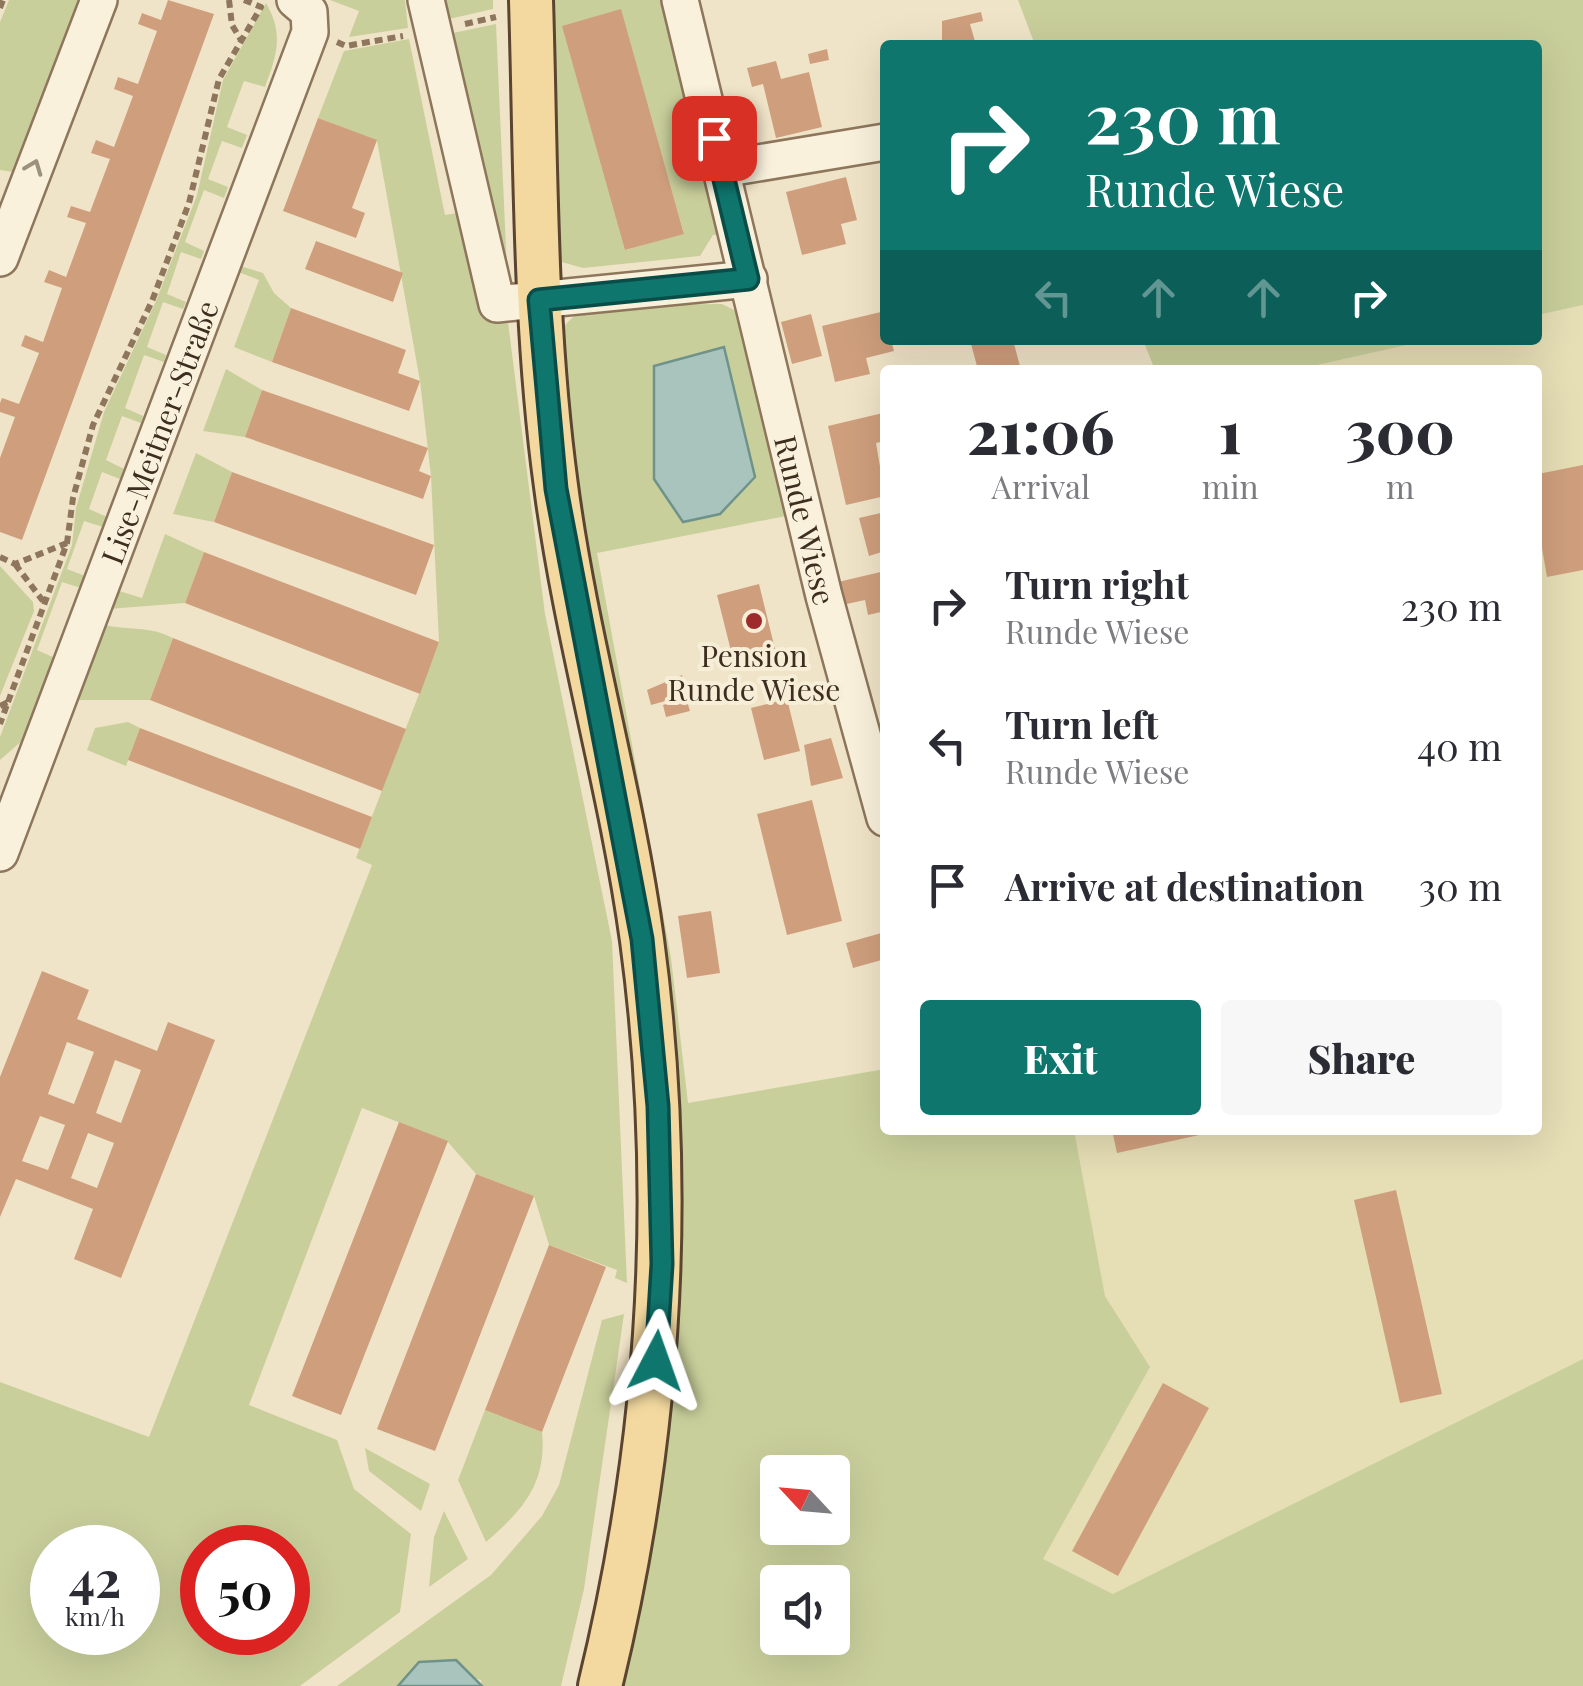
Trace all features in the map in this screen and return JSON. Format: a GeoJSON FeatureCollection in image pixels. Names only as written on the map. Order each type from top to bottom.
{"type":"FeatureCollection","features":[{"type":"Feature","properties":{"kind":"main road"},"geometry":{"type":"LineString","coordinates":[[531,0],[539,300],[556,489],[642,939],[658,1106],[662,1264],[654,1394],[627,1578],[600,1686]]}},
{"type":"Feature","properties":{"kind":"street"},"geometry":{"type":"LineString","coordinates":[[0,258],[99,0]]}},
{"type":"Feature","properties":{"kind":"street"},"geometry":{"type":"LineString","coordinates":[[426,0],[497,304],[748,279]]}},
{"type":"Feature","properties":{"kind":"street","name":"Lise-Meitner-Straße"},"geometry":{"type":"LineString","coordinates":[[0,853],[11,784],[310,32],[299,3]]}},
{"type":"Feature","properties":{"kind":"street","name":"Runde Wiese"},"geometry":{"type":"LineString","coordinates":[[692,4],[722,169],[824,596],[880,800]]}},
{"type":"Feature","properties":{"kind":"street"},"geometry":{"type":"LineString","coordinates":[[722,169],[880,143]]}},
{"type":"Feature","properties":{"kind":"path"},"geometry":{"type":"LineString","coordinates":[[0,8],[3,0]]}},
{"type":"Feature","properties":{"kind":"path"},"geometry":{"type":"LineString","coordinates":[[229,0],[232,25],[241,40]]}},
{"type":"Feature","properties":{"kind":"path"},"geometry":{"type":"LineString","coordinates":[[0,724],[67,544],[73,498],[94,425],[152,301],[200,166],[219,78],[261,7],[244,0]]}},
{"type":"Feature","properties":{"kind":"path"},"geometry":{"type":"LineString","coordinates":[[502,0],[503,35]]}},
{"type":"Feature","properties":{"kind":"path"},"geometry":{"type":"LineString","coordinates":[[15,564],[67,544]]}},
{"type":"Feature","properties":{"kind":"path"},"geometry":{"type":"LineString","coordinates":[[0,557],[15,564],[43,601]]}},
{"type":"Feature","properties":{"kind":"path"},"geometry":{"type":"LineString","coordinates":[[0,706],[8,702]]}},
{"type":"Feature","properties":{"kind":"shaded area"},"geometry":{"type":"Polygon","coordinates":[[[1583,305],[1583,1359],[1114,1594],[1042,1559],[1150,1367],[1105,1296],[1075,1135],[1542,1135],[1542,365],[1317,365],[1407,345],[1542,345],[1542,314],[1583,305]]]}},
{"type":"Feature","properties":{"kind":"green space"},"geometry":{"type":"Polygon","coordinates":[[[9,0],[89,0],[20,173],[0,170],[0,22],[9,0]]]}},
{"type":"Feature","properties":{"kind":"green space"},"geometry":{"type":"Polygon","coordinates":[[[330,0],[405,0],[408,28],[349,37],[359,11],[330,0]]]}},
{"type":"Feature","properties":{"kind":"green space"},"geometry":{"type":"Polygon","coordinates":[[[444,0],[493,0],[493,9],[449,19],[444,0]]]}},
{"type":"Feature","properties":{"kind":"green space"},"geometry":{"type":"Polygon","coordinates":[[[546,0],[666,0],[722,235],[713,235],[700,256],[583,268],[558,261],[546,0]],[[620,10],[625,250],[684,233],[620,10]]]}},
{"type":"Feature","properties":{"kind":"green space"},"geometry":{"type":"Polygon","coordinates":[[[1018,0],[1583,0],[1583,305],[1542,314],[1542,40],[1033,40],[1018,0]]]}},
{"type":"Feature","properties":{"kind":"green space"},"geometry":{"type":"Polygon","coordinates":[[[266,3],[277,35],[265,87],[244,81],[227,127],[247,135],[242,148],[222,141],[208,179],[228,187],[224,198],[204,190],[185,242],[204,251],[201,259],[181,252],[167,294],[186,302],[183,309],[163,302],[147,347],[166,355],[164,362],[144,355],[125,408],[143,416],[141,423],[122,416],[106,460],[124,469],[120,479],[102,472],[89,509],[107,517],[103,527],[84,521],[67,569],[85,576],[81,588],[62,582],[37,650],[55,658],[24,739],[0,760],[0,737],[72,545],[76,508],[104,412],[156,301],[197,195],[223,80],[266,3]]]}},
{"type":"Feature","properties":{"kind":"green space"},"geometry":{"type":"Polygon","coordinates":[[[496,24],[507,271],[489,252],[453,33],[496,24]]]}},
{"type":"Feature","properties":{"kind":"green space"},"geometry":{"type":"Polygon","coordinates":[[[409,39],[445,215],[463,212],[492,323],[508,322],[545,614],[612,941],[627,1283],[615,1278],[617,1270],[549,1245],[534,1196],[476,1174],[447,1141],[362,1108],[249,1405],[337,1440],[354,1489],[411,1534],[400,1612],[300,1686],[0,1686],[0,1382],[149,1437],[372,865],[356,858],[439,642],[431,476],[420,381],[377,141],[318,118],[344,51],[409,39]]]}},
{"type":"Feature","properties":{"kind":"green space"},"geometry":{"type":"Polygon","coordinates":[[[240,266],[263,273],[274,293],[291,308],[272,362],[234,347],[259,280],[233,270],[240,266]]]}},
{"type":"Feature","properties":{"kind":"green space"},"geometry":{"type":"Polygon","coordinates":[[[722,304],[736,311],[746,328],[791,515],[597,553],[671,958],[688,1103],[880,1070],[880,1135],[1075,1135],[1105,1296],[1150,1367],[1043,1559],[1113,1594],[1583,1359],[1583,1686],[617,1686],[645,1575],[671,1391],[558,332],[582,308],[598,305],[722,304]]]}},
{"type":"Feature","properties":{"kind":"green space"},"geometry":{"type":"Polygon","coordinates":[[[1145,345],[1407,345],[1317,365],[1153,365],[1145,345]]]}},
{"type":"Feature","properties":{"kind":"green space"},"geometry":{"type":"Polygon","coordinates":[[[226,369],[262,390],[245,437],[203,431],[226,369]]]}},
{"type":"Feature","properties":{"kind":"green space"},"geometry":{"type":"Polygon","coordinates":[[[196,453],[232,472],[214,522],[173,514],[196,453]]]}},
{"type":"Feature","properties":{"kind":"green space"},"geometry":{"type":"Polygon","coordinates":[[[165,534],[204,552],[185,603],[109,609],[116,590],[142,598],[165,534]]]}},
{"type":"Feature","properties":{"kind":"green space"},"geometry":{"type":"Polygon","coordinates":[[[0,566],[33,602],[34,611],[0,696],[0,566]]]}},
{"type":"Feature","properties":{"kind":"green space"},"geometry":{"type":"Polygon","coordinates":[[[103,625],[147,630],[173,638],[150,700],[75,700],[103,625]]]}},
{"type":"Feature","properties":{"kind":"green space"},"geometry":{"type":"Polygon","coordinates":[[[128,722],[140,728],[126,766],[87,750],[95,728],[128,722]]]}},
{"type":"Feature","properties":{"kind":"green space"},"geometry":{"type":"Polygon","coordinates":[[[624,1314],[584,1589],[561,1686],[482,1686],[481,1680],[419,1662],[398,1686],[337,1686],[491,1575],[542,1516],[559,1485],[602,1320],[624,1314]]]}},
{"type":"Feature","properties":{"kind":"green space"},"geometry":{"type":"Polygon","coordinates":[[[485,1410],[542,1432],[543,1450],[530,1494],[486,1542],[458,1480],[485,1410]]]}},
{"type":"Feature","properties":{"kind":"green space"},"geometry":{"type":"Polygon","coordinates":[[[365,1448],[430,1484],[421,1511],[369,1471],[365,1448]]]}},
{"type":"Feature","properties":{"kind":"green space"},"geometry":{"type":"Polygon","coordinates":[[[444,1511],[468,1559],[429,1587],[434,1537],[444,1511]]]}},
{"type":"Feature","properties":{"kind":"water"},"geometry":{"type":"Polygon","coordinates":[[[724,347],[755,477],[720,514],[683,522],[654,479],[654,366],[724,347]]]}},
{"type":"Feature","properties":{"kind":"water"},"geometry":{"type":"Polygon","coordinates":[[[456,1660],[482,1686],[398,1686],[419,1662],[456,1660]]]}},
{"type":"Feature","properties":{"kind":"building"},"geometry":{"type":"Polygon","coordinates":[[[168,0],[214,14],[22,540],[0,532],[0,458],[15,417],[0,412],[0,403],[2,398],[19,404],[39,353],[21,346],[25,335],[43,342],[62,288],[44,282],[49,270],[66,277],[86,223],[67,217],[71,206],[90,212],[110,159],[91,153],[96,140],[114,147],[133,96],[114,89],[118,77],[138,84],[157,31],[138,24],[142,13],[161,20],[168,0]]]}},
{"type":"Feature","properties":{"kind":"building"},"geometry":{"type":"Polygon","coordinates":[[[621,9],[684,234],[625,250],[562,26],[621,9]]]}},
{"type":"Feature","properties":{"kind":"building"},"geometry":{"type":"Polygon","coordinates":[[[981,12],[983,21],[970,24],[975,40],[942,40],[942,21],[981,12]]]}},
{"type":"Feature","properties":{"kind":"building"},"geometry":{"type":"Polygon","coordinates":[[[827,49],[829,60],[810,64],[808,54],[827,49]]]}},
{"type":"Feature","properties":{"kind":"building"},"geometry":{"type":"Polygon","coordinates":[[[776,61],[781,79],[809,72],[822,127],[776,138],[763,84],[752,87],[747,68],[776,61]]]}},
{"type":"Feature","properties":{"kind":"building"},"geometry":{"type":"Polygon","coordinates":[[[318,118],[377,140],[352,208],[365,213],[356,238],[283,211],[318,118]]]}},
{"type":"Feature","properties":{"kind":"building"},"geometry":{"type":"Polygon","coordinates":[[[846,177],[857,220],[841,224],[846,244],[802,255],[786,192],[846,177]]]}},
{"type":"Feature","properties":{"kind":"building"},"geometry":{"type":"Polygon","coordinates":[[[316,241],[403,273],[393,302],[305,269],[316,241]]]}},
{"type":"Feature","properties":{"kind":"building"},"geometry":{"type":"Polygon","coordinates":[[[291,308],[406,350],[398,373],[420,381],[409,411],[272,362],[291,308]]]}},
{"type":"Feature","properties":{"kind":"building"},"geometry":{"type":"Polygon","coordinates":[[[880,312],[880,345],[892,345],[894,351],[866,358],[870,374],[835,382],[822,326],[880,312]]]}},
{"type":"Feature","properties":{"kind":"building"},"geometry":{"type":"Polygon","coordinates":[[[811,314],[822,356],[792,364],[781,322],[811,314]]]}},
{"type":"Feature","properties":{"kind":"building"},"geometry":{"type":"Polygon","coordinates":[[[971,345],[1014,345],[1020,365],[977,365],[971,345]]]}},
{"type":"Feature","properties":{"kind":"building"},"geometry":{"type":"Polygon","coordinates":[[[262,390],[428,448],[419,471],[431,476],[423,499],[245,437],[262,390]]]}},
{"type":"Feature","properties":{"kind":"building"},"geometry":{"type":"Polygon","coordinates":[[[880,414],[880,442],[876,443],[880,497],[846,505],[828,426],[880,414]]]}},
{"type":"Feature","properties":{"kind":"building"},"geometry":{"type":"Polygon","coordinates":[[[1583,465],[1583,570],[1547,577],[1542,548],[1542,473],[1583,465]]]}},
{"type":"Feature","properties":{"kind":"building"},"geometry":{"type":"Polygon","coordinates":[[[232,472],[434,545],[416,595],[214,522],[232,472]]]}},
{"type":"Feature","properties":{"kind":"building"},"geometry":{"type":"Polygon","coordinates":[[[880,513],[880,553],[869,556],[859,518],[880,513]]]}},
{"type":"Feature","properties":{"kind":"building"},"geometry":{"type":"Polygon","coordinates":[[[204,552],[439,642],[420,694],[185,603],[204,552]]]}},
{"type":"Feature","properties":{"kind":"building"},"geometry":{"type":"Polygon","coordinates":[[[880,572],[880,612],[868,615],[865,600],[842,605],[838,582],[880,572]]]}},
{"type":"Feature","properties":{"kind":"building"},"geometry":{"type":"Polygon","coordinates":[[[759,584],[775,649],[733,659],[717,595],[759,584]]]}},
{"type":"Feature","properties":{"kind":"building"},"geometry":{"type":"Polygon","coordinates":[[[173,638],[406,729],[382,791],[150,700],[173,638]]]}},
{"type":"Feature","properties":{"kind":"building"},"geometry":{"type":"Polygon","coordinates":[[[682,675],[687,695],[651,705],[647,690],[682,675]]]}},
{"type":"Feature","properties":{"kind":"building"},"geometry":{"type":"Polygon","coordinates":[[[686,698],[690,711],[666,717],[663,705],[686,698]]]}},
{"type":"Feature","properties":{"kind":"building"},"geometry":{"type":"Polygon","coordinates":[[[787,699],[800,751],[764,760],[751,708],[787,699]]]}},
{"type":"Feature","properties":{"kind":"building"},"geometry":{"type":"Polygon","coordinates":[[[140,728],[372,817],[360,849],[128,760],[140,728]]]}},
{"type":"Feature","properties":{"kind":"building"},"geometry":{"type":"Polygon","coordinates":[[[831,738],[843,778],[811,786],[804,745],[831,738]]]}},
{"type":"Feature","properties":{"kind":"building"},"geometry":{"type":"Polygon","coordinates":[[[812,800],[842,921],[787,935],[757,814],[812,800]]]}},
{"type":"Feature","properties":{"kind":"building"},"geometry":{"type":"Polygon","coordinates":[[[711,911],[720,973],[687,978],[678,916],[711,911]]]}},
{"type":"Feature","properties":{"kind":"building"},"geometry":{"type":"Polygon","coordinates":[[[880,933],[880,960],[853,968],[846,943],[880,933]]]}},
{"type":"Feature","properties":{"kind":"building"},"geometry":{"type":"Polygon","coordinates":[[[42,971],[89,990],[77,1019],[157,1051],[168,1022],[215,1040],[121,1278],[74,1259],[93,1209],[16,1179],[0,1217],[0,1077],[42,971]],[[67,1042],[48,1094],[74,1104],[94,1052],[67,1042]],[[115,1060],[96,1113],[121,1123],[141,1070],[115,1060]],[[40,1116],[22,1161],[48,1170],[65,1125],[40,1116]],[[88,1133],[71,1178],[97,1188],[114,1143],[88,1133]]]}},
{"type":"Feature","properties":{"kind":"building"},"geometry":{"type":"Polygon","coordinates":[[[399,1122],[448,1141],[341,1415],[292,1396],[399,1122]]]}},
{"type":"Feature","properties":{"kind":"building"},"geometry":{"type":"Polygon","coordinates":[[[1113,1135],[1199,1135],[1117,1153],[1113,1135]]]}},
{"type":"Feature","properties":{"kind":"building"},"geometry":{"type":"Polygon","coordinates":[[[476,1174],[534,1196],[435,1451],[377,1429],[476,1174]]]}},
{"type":"Feature","properties":{"kind":"building"},"geometry":{"type":"Polygon","coordinates":[[[1396,1190],[1442,1394],[1400,1403],[1354,1200],[1396,1190]]]}},
{"type":"Feature","properties":{"kind":"building"},"geometry":{"type":"Polygon","coordinates":[[[549,1245],[606,1267],[542,1432],[485,1410],[549,1245]]]}},
{"type":"Feature","properties":{"kind":"building"},"geometry":{"type":"Polygon","coordinates":[[[1163,1383],[1209,1408],[1118,1576],[1072,1551],[1163,1383]]]}},
{"type":"Feature","properties":{"kind":"place","name":"Pension Runde Wiese"},"geometry":{"type":"Point","coordinates":[754,621]}},
{"type":"Feature","properties":{"kind":"route"},"geometry":{"type":"LineString","coordinates":[[656,1361],[662,1264],[658,1106],[642,939],[556,489],[539,300],[748,279],[714,138]]}}]}
